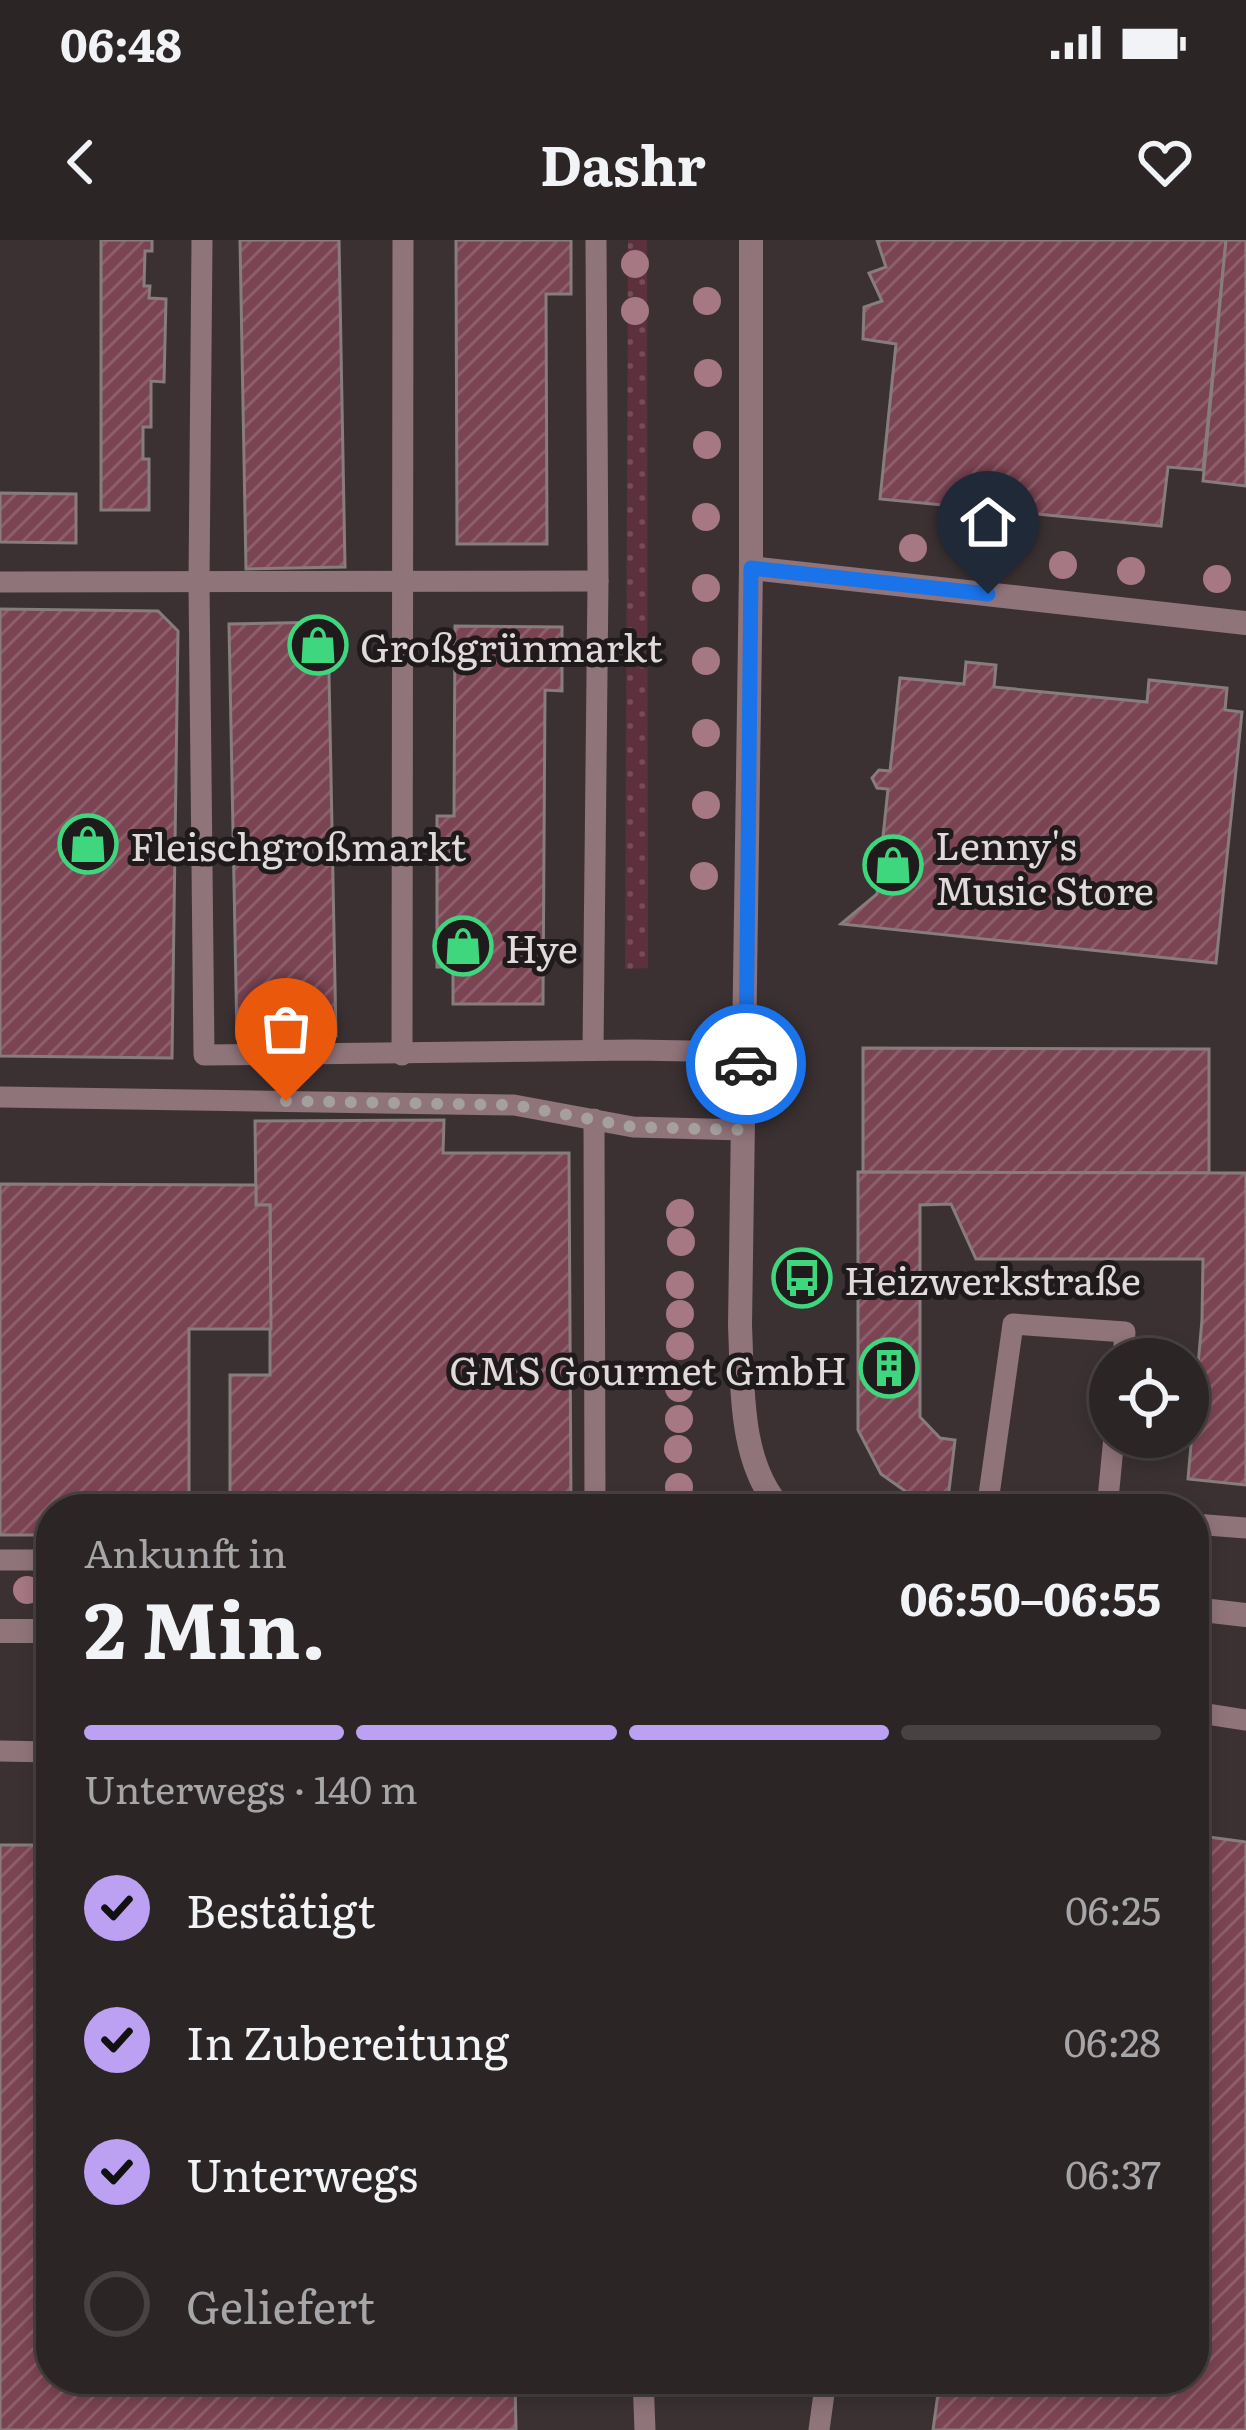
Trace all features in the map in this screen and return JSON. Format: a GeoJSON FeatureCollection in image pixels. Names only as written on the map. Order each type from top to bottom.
{"type":"FeatureCollection","features":[{"type":"Feature","properties":{"kind":"street"},"geometry":{"type":"LineString","coordinates":[[751,240],[740,1326],[745,1420],[770,1494]]}},
{"type":"Feature","properties":{"kind":"street"},"geometry":{"type":"LineString","coordinates":[[751,568],[1246,622]]}},
{"type":"Feature","properties":{"kind":"street"},"geometry":{"type":"LineString","coordinates":[[1209,1611],[1246,1615]]}},
{"type":"Feature","properties":{"kind":"street"},"geometry":{"type":"LineString","coordinates":[[0,1631],[36,1631]]}},
{"type":"Feature","properties":{"kind":"lane"},"geometry":{"type":"LineString","coordinates":[[202,240],[199,583],[204,1055],[746,1052]]}},
{"type":"Feature","properties":{"kind":"lane"},"geometry":{"type":"LineString","coordinates":[[402,1055],[404,240]]}},
{"type":"Feature","properties":{"kind":"lane"},"geometry":{"type":"LineString","coordinates":[[593,1050],[596,240]]}},
{"type":"Feature","properties":{"kind":"lane"},"geometry":{"type":"LineString","coordinates":[[0,582],[598,580]]}},
{"type":"Feature","properties":{"kind":"lane"},"geometry":{"type":"LineString","coordinates":[[0,1096],[514,1105],[633,1127],[745,1130]]}},
{"type":"Feature","properties":{"kind":"lane"},"geometry":{"type":"LineString","coordinates":[[593,1119],[595,1494]]}},
{"type":"Feature","properties":{"kind":"lane"},"geometry":{"type":"LineString","coordinates":[[989,1494],[1013,1324],[1125,1332],[1125,1338]]}},
{"type":"Feature","properties":{"kind":"lane"},"geometry":{"type":"LineString","coordinates":[[1108,1494],[1112,1458]]}},
{"type":"Feature","properties":{"kind":"lane"},"geometry":{"type":"LineString","coordinates":[[1209,1525],[1246,1528]]}},
{"type":"Feature","properties":{"kind":"lane"},"geometry":{"type":"LineString","coordinates":[[0,1560],[36,1560]]}},
{"type":"Feature","properties":{"kind":"lane"},"geometry":{"type":"LineString","coordinates":[[1209,1714],[1246,1720]]}},
{"type":"Feature","properties":{"kind":"lane"},"geometry":{"type":"LineString","coordinates":[[0,1751],[36,1751]]}},
{"type":"Feature","properties":{"kind":"lane"},"geometry":{"type":"LineString","coordinates":[[644,2394],[645,2430]]}},
{"type":"Feature","properties":{"kind":"lane"},"geometry":{"type":"LineString","coordinates":[[819,2430],[824,2394]]}},
{"type":"Feature","properties":{"kind":"shaded area"},"geometry":{"type":"Polygon","coordinates":[[[628,240],[647,240],[648,968],[625,969],[628,240]]]}},
{"type":"Feature","properties":{"kind":"building"},"geometry":{"type":"Polygon","coordinates":[[[101,240],[152,240],[152,251],[145,251],[144,286],[150,286],[149,298],[166,299],[164,382],[151,381],[151,427],[143,427],[143,459],[149,459],[149,510],[101,510],[101,240]]]}},
{"type":"Feature","properties":{"kind":"building"},"geometry":{"type":"Polygon","coordinates":[[[240,240],[339,240],[345,567],[246,569],[240,240]]]}},
{"type":"Feature","properties":{"kind":"building"},"geometry":{"type":"Polygon","coordinates":[[[456,240],[571,240],[571,294],[546,294],[547,544],[457,544],[456,240]]]}},
{"type":"Feature","properties":{"kind":"building"},"geometry":{"type":"Polygon","coordinates":[[[877,240],[1226,240],[1203,470],[1168,467],[1161,526],[880,499],[896,344],[863,339],[864,307],[882,301],[869,273],[886,267],[877,240]]]}},
{"type":"Feature","properties":{"kind":"building"},"geometry":{"type":"Polygon","coordinates":[[[1226,240],[1246,240],[1246,486],[1203,481],[1226,240]]]}},
{"type":"Feature","properties":{"kind":"building"},"geometry":{"type":"Polygon","coordinates":[[[0,493],[76,494],[76,543],[0,542],[0,493]]]}},
{"type":"Feature","properties":{"kind":"building","name":"Fleischgroßmarkt"},"geometry":{"type":"Polygon","coordinates":[[[0,609],[158,611],[178,631],[172,1058],[0,1056],[0,609]]]}},
{"type":"Feature","properties":{"kind":"building"},"geometry":{"type":"Polygon","coordinates":[[[328,622],[336,1036],[237,1038],[229,624],[328,622]]]}},
{"type":"Feature","properties":{"kind":"building"},"geometry":{"type":"Polygon","coordinates":[[[455,626],[562,627],[562,691],[545,690],[543,1004],[453,1004],[453,967],[437,967],[437,816],[454,816],[455,626]]]}},
{"type":"Feature","properties":{"kind":"building"},"geometry":{"type":"Polygon","coordinates":[[[966,662],[996,665],[994,687],[1147,702],[1149,680],[1227,688],[1225,710],[1242,712],[1216,963],[841,924],[877,894],[888,789],[877,788],[872,778],[879,770],[890,771],[900,678],[964,684],[966,662]]]}},
{"type":"Feature","properties":{"kind":"building"},"geometry":{"type":"Polygon","coordinates":[[[863,1048],[1209,1049],[1209,1173],[863,1172],[863,1048]]]}},
{"type":"Feature","properties":{"kind":"building"},"geometry":{"type":"Polygon","coordinates":[[[444,1120],[443,1153],[569,1153],[571,1494],[230,1494],[230,1375],[270,1375],[270,1205],[256,1205],[255,1121],[444,1120]]]}},
{"type":"Feature","properties":{"kind":"building","name":"GMS Gourmet GmbH"},"geometry":{"type":"Polygon","coordinates":[[[858,1172],[1246,1173],[1246,1485],[1188,1479],[1190,1458],[1209,1458],[1209,1338],[1200,1338],[1203,1259],[976,1259],[951,1204],[920,1205],[920,1417],[940,1438],[955,1440],[949,1494],[908,1493],[881,1474],[858,1430],[858,1172]]]}},
{"type":"Feature","properties":{"kind":"building"},"geometry":{"type":"Polygon","coordinates":[[[0,1184],[256,1185],[256,1205],[270,1205],[271,1329],[189,1329],[189,1494],[36,1494],[36,1535],[0,1535],[0,1184]]]}},
{"type":"Feature","properties":{"kind":"building"},"geometry":{"type":"Polygon","coordinates":[[[1209,1837],[1246,1842],[1246,2430],[933,2430],[938,2394],[1209,2394],[1209,1837]]]}},
{"type":"Feature","properties":{"kind":"building"},"geometry":{"type":"Polygon","coordinates":[[[0,1845],[36,1845],[36,2394],[515,2394],[516,2430],[0,2430],[0,1845]]]}},
{"type":"Feature","properties":{"kind":"way so far"},"geometry":{"type":"LineString","coordinates":[[286,1101],[514,1105],[633,1127],[745,1130],[746,1064]]}},
{"type":"Feature","properties":{"kind":"place","name":"Großgrünmarkt"},"geometry":{"type":"Point","coordinates":[318,645]}},
{"type":"Feature","properties":{"kind":"place","name":"Fleischgroßmarkt"},"geometry":{"type":"Point","coordinates":[88,844]}},
{"type":"Feature","properties":{"kind":"place","name":"Lenny's Music Store"},"geometry":{"type":"Point","coordinates":[893,865]}},
{"type":"Feature","properties":{"kind":"place","name":"Hye"},"geometry":{"type":"Point","coordinates":[463,946]}},
{"type":"Feature","properties":{"kind":"place","name":"Heizwerkstraße"},"geometry":{"type":"Point","coordinates":[802,1278]}},
{"type":"Feature","properties":{"kind":"place","name":"GMS Gourmet GmbH"},"geometry":{"type":"Point","coordinates":[889,1368]}},
{"type":"Feature","properties":{"kind":"route"},"geometry":{"type":"LineString","coordinates":[[746,1064],[751,568],[988,594]]}}]}
